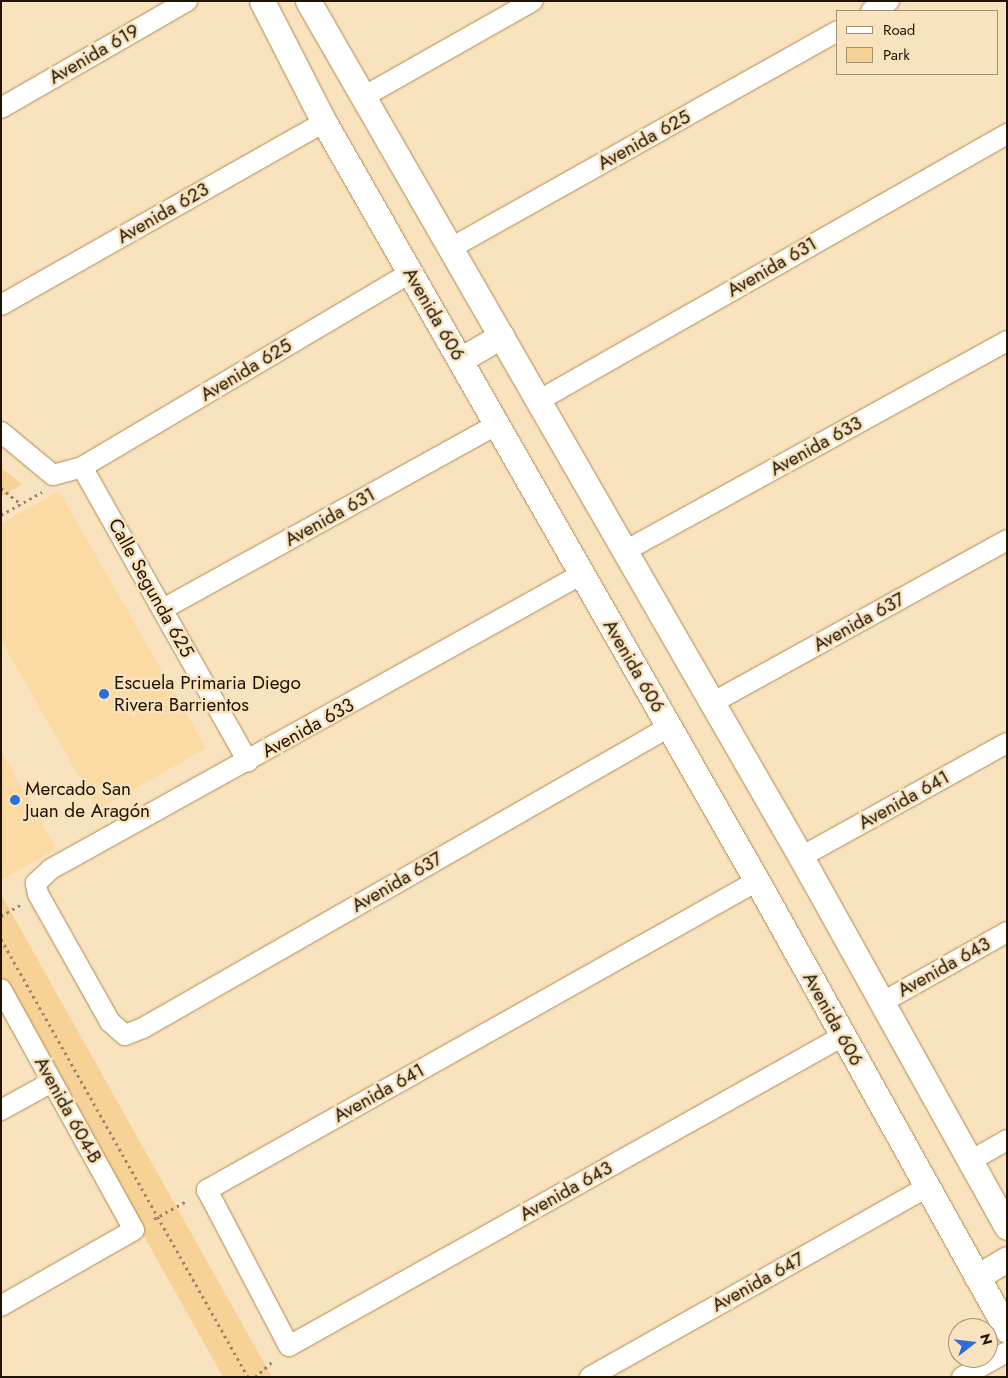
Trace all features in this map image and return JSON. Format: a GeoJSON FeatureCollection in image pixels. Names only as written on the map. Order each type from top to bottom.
{"type":"FeatureCollection","features":[{"type":"Feature","properties":{"kind":"street","name":"Avenida 619"},"geometry":{"type":"LineString","coordinates":[[1,108],[187,1]]}},
{"type":"Feature","properties":{"kind":"street","name":"Avenida 606"},"geometry":{"type":"LineString","coordinates":[[262,1],[324,122],[757,881],[1007,1330]]}},
{"type":"Feature","properties":{"kind":"street"},"geometry":{"type":"LineString","coordinates":[[308,1],[801,858],[1007,1227]]}},
{"type":"Feature","properties":{"kind":"street"},"geometry":{"type":"LineString","coordinates":[[363,97],[532,1]]}},
{"type":"Feature","properties":{"kind":"street"},"geometry":{"type":"LineString","coordinates":[[873,10],[889,1]]}},
{"type":"Feature","properties":{"kind":"street","name":"Avenida 625"},"geometry":{"type":"LineString","coordinates":[[451,248],[836,32]]}},
{"type":"Feature","properties":{"kind":"street","name":"Avenida 623"},"geometry":{"type":"LineString","coordinates":[[1,305],[324,122]]}},
{"type":"Feature","properties":{"kind":"street","name":"Avenida 631"},"geometry":{"type":"LineString","coordinates":[[538,401],[1007,134]]}},
{"type":"Feature","properties":{"kind":"street","name":"Avenida 625"},"geometry":{"type":"LineString","coordinates":[[82,467],[410,273]]}},
{"type":"Feature","properties":{"kind":"street"},"geometry":{"type":"LineString","coordinates":[[460,360],[501,336]]}},
{"type":"Feature","properties":{"kind":"street","name":"Avenida 633"},"geometry":{"type":"LineString","coordinates":[[625,551],[1007,341]]}},
{"type":"Feature","properties":{"kind":"street","name":"Avenida 631"},"geometry":{"type":"LineString","coordinates":[[163,609],[497,425]]}},
{"type":"Feature","properties":{"kind":"street"},"geometry":{"type":"LineString","coordinates":[[1,432],[53,475],[82,467]]}},
{"type":"Feature","properties":{"kind":"street","name":"Calle Segunda 625"},"geometry":{"type":"LineString","coordinates":[[82,467],[248,762]]}},
{"type":"Feature","properties":{"kind":"street","name":"Avenida 637"},"geometry":{"type":"LineString","coordinates":[[712,703],[1007,540]]}},
{"type":"Feature","properties":{"kind":"street","name":"Avenida 633"},"geometry":{"type":"LineString","coordinates":[[36,884],[51,869],[248,762],[582,574]]}},
{"type":"Feature","properties":{"kind":"street","name":"Avenida 637"},"geometry":{"type":"LineString","coordinates":[[36,884],[38,894],[110,1022],[124,1035],[152,1023],[669,727]]}},
{"type":"Feature","properties":{"kind":"street","name":"Avenida 641"},"geometry":{"type":"LineString","coordinates":[[801,858],[1007,742]]}},
{"type":"Feature","properties":{"kind":"street","name":"Avenida 641"},"geometry":{"type":"LineString","coordinates":[[207,1190],[757,881]]}},
{"type":"Feature","properties":{"kind":"street","name":"Avenida 643"},"geometry":{"type":"LineString","coordinates":[[881,1003],[1007,932]]}},
{"type":"Feature","properties":{"kind":"street","name":"Avenida 604-B"},"geometry":{"type":"LineString","coordinates":[[1,989],[134,1230]]}},
{"type":"Feature","properties":{"kind":"street","name":"Avenida 643"},"geometry":{"type":"LineString","coordinates":[[207,1190],[289,1346],[843,1036]]}},
{"type":"Feature","properties":{"kind":"street"},"geometry":{"type":"LineString","coordinates":[[1,1110],[52,1082]]}},
{"type":"Feature","properties":{"kind":"street"},"geometry":{"type":"LineString","coordinates":[[970,1161],[1007,1140]]}},
{"type":"Feature","properties":{"kind":"street","name":"Avenida 647"},"geometry":{"type":"LineString","coordinates":[[590,1377],[927,1187]]}},
{"type":"Feature","properties":{"kind":"street"},"geometry":{"type":"LineString","coordinates":[[1,1306],[134,1230]]}},
{"type":"Feature","properties":{"kind":"street"},"geometry":{"type":"LineString","coordinates":[[977,1277],[1007,1260]]}},
{"type":"Feature","properties":{"kind":"street"},"geometry":{"type":"LineString","coordinates":[[962,1377],[1007,1352]]}},
{"type":"Feature","properties":{"kind":"path"},"geometry":{"type":"LineString","coordinates":[[1,516],[47,489],[53,475]]}},
{"type":"Feature","properties":{"kind":"path"},"geometry":{"type":"LineString","coordinates":[[1,488],[21,504]]}},
{"type":"Feature","properties":{"kind":"path"},"geometry":{"type":"LineString","coordinates":[[1,939],[156,1218],[248,1377]]}},
{"type":"Feature","properties":{"kind":"path"},"geometry":{"type":"LineString","coordinates":[[134,1230],[207,1190]]}},
{"type":"Feature","properties":{"kind":"shaded area","name":"Escuela Primaria Diego Rivera Barrientos"},"geometry":{"type":"Polygon","coordinates":[[[59,491],[206,748],[98,810],[1,640],[1,524],[59,491]]]}},
{"type":"Feature","properties":{"kind":"shaded area","name":"Mercado San Juan de Aragón"},"geometry":{"type":"Polygon","coordinates":[[[1,750],[56,849],[1,880],[1,750]]]}},
{"type":"Feature","properties":{"kind":"green space"},"geometry":{"type":"Polygon","coordinates":[[[1,468],[22,484],[1,497],[1,468]]]}},
{"type":"Feature","properties":{"kind":"green space"},"geometry":{"type":"Polygon","coordinates":[[[1,897],[272,1377],[223,1377],[1,981],[1,897]]]}},
{"type":"Feature","properties":{"kind":"place","name":"Escuela Primaria Diego Rivera Barrientos"},"geometry":{"type":"Point","coordinates":[104,694]}},
{"type":"Feature","properties":{"kind":"place","name":"Mercado San Juan de Aragón"},"geometry":{"type":"Point","coordinates":[15,800]}}]}
